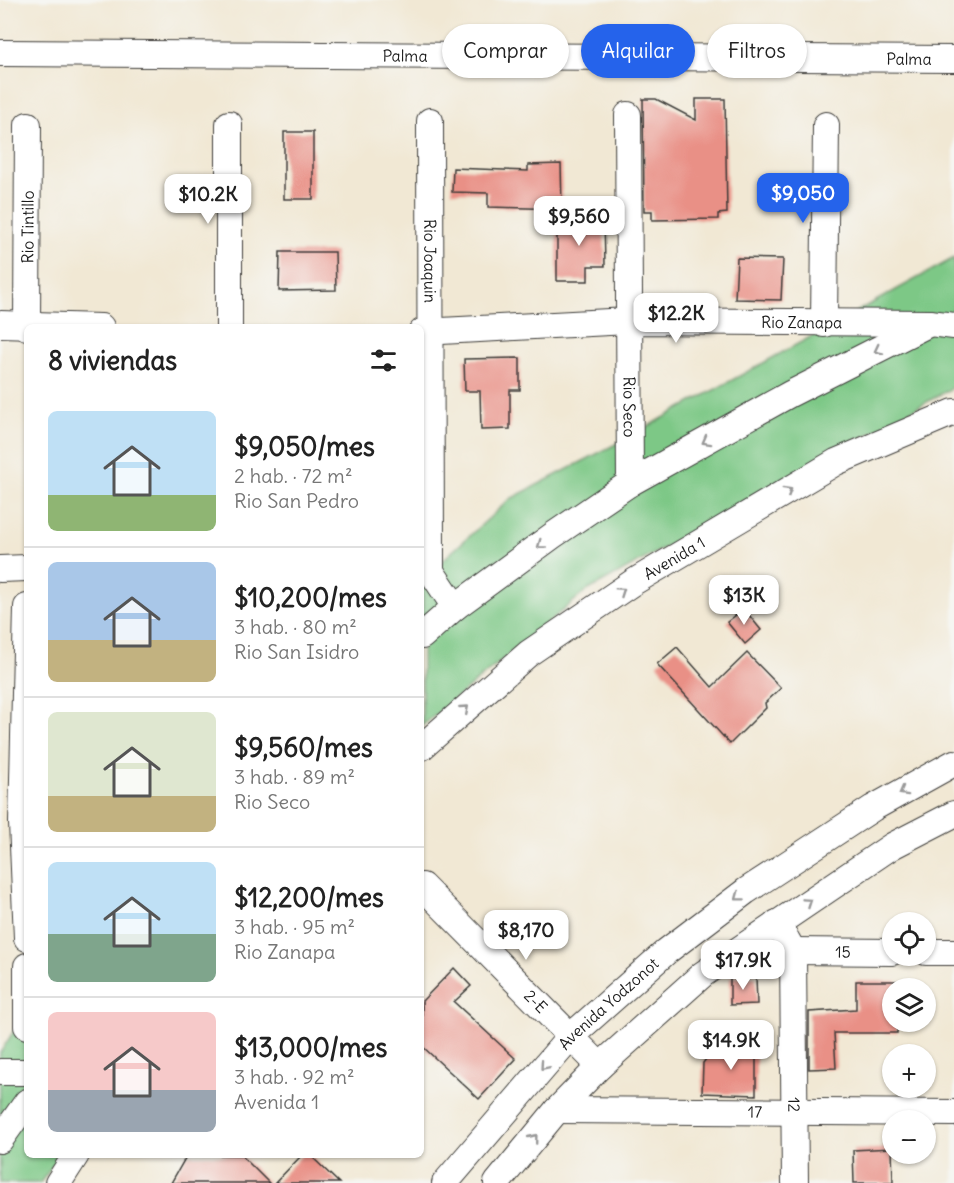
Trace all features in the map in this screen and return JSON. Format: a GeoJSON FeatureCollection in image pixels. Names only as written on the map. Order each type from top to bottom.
{"type":"FeatureCollection","features":[{"type":"Feature","properties":{"kind":"street","name":"Palma"},"geometry":{"type":"LineString","coordinates":[[0,53],[954,59]]}},
{"type":"Feature","properties":{"kind":"street","name":"Rio Seco"},"geometry":{"type":"LineString","coordinates":[[628,115],[630,483]]}},
{"type":"Feature","properties":{"kind":"street","name":"Rio Joaquin"},"geometry":{"type":"LineString","coordinates":[[430,122],[426,332],[426,572],[455,608]]}},
{"type":"Feature","properties":{"kind":"street"},"geometry":{"type":"LineString","coordinates":[[230,124],[230,324]]}},
{"type":"Feature","properties":{"kind":"street","name":"Rio Tintillo"},"geometry":{"type":"LineString","coordinates":[[27,324],[28,125]]}},
{"type":"Feature","properties":{"kind":"street"},"geometry":{"type":"LineString","coordinates":[[824,324],[826,125]]}},
{"type":"Feature","properties":{"kind":"street","name":"Rio Zanapa"},"geometry":{"type":"LineString","coordinates":[[426,332],[628,321],[942,325]]}},
{"type":"Feature","properties":{"kind":"street"},"geometry":{"type":"LineString","coordinates":[[0,324],[24,326]]}},
{"type":"Feature","properties":{"kind":"street"},"geometry":{"type":"LineString","coordinates":[[424,634],[455,608],[552,536],[630,483],[790,394],[942,325]]}},
{"type":"Feature","properties":{"kind":"street","name":"Avenida 1"},"geometry":{"type":"LineString","coordinates":[[424,745],[529,653],[632,583],[836,462],[954,412]]}},
{"type":"Feature","properties":{"kind":"street"},"geometry":{"type":"LineString","coordinates":[[0,569],[24,568]]}},
{"type":"Feature","properties":{"kind":"street"},"geometry":{"type":"LineString","coordinates":[[24,665],[16,823],[24,907]]}},
{"type":"Feature","properties":{"kind":"street","name":"Avenida Yodzonot"},"geometry":{"type":"LineString","coordinates":[[445,1183],[570,1037],[668,951],[746,891],[873,808],[954,764]]}},
{"type":"Feature","properties":{"kind":"street"},"geometry":{"type":"LineString","coordinates":[[497,1183],[557,1110],[600,1066],[703,974],[892,846],[954,814]]}},
{"type":"Feature","properties":{"kind":"street","name":"2-E"},"geometry":{"type":"LineString","coordinates":[[424,888],[600,1066]]}},
{"type":"Feature","properties":{"kind":"street","name":"12"},"geometry":{"type":"LineString","coordinates":[[777,923],[793,951],[795,1183]]}},
{"type":"Feature","properties":{"kind":"street","name":"15"},"geometry":{"type":"LineString","coordinates":[[793,951],[882,952]]}},
{"type":"Feature","properties":{"kind":"street"},"geometry":{"type":"LineString","coordinates":[[936,952],[954,952]]}},
{"type":"Feature","properties":{"kind":"street"},"geometry":{"type":"LineString","coordinates":[[0,1072],[24,1072]]}},
{"type":"Feature","properties":{"kind":"street"},"geometry":{"type":"LineString","coordinates":[[0,1140],[24,1106]]}},
{"type":"Feature","properties":{"kind":"street","name":"17"},"geometry":{"type":"LineString","coordinates":[[557,1110],[954,1113]]}},
{"type":"Feature","properties":{"kind":"street"},"geometry":{"type":"LineString","coordinates":[[58,1183],[74,1158]]}},
{"type":"Feature","properties":{"kind":"green space"},"geometry":{"type":"Polygon","coordinates":[[[954,258],[954,387],[585,592],[424,724],[424,577],[510,499],[614,445],[954,258]]]}},
{"type":"Feature","properties":{"kind":"green space"},"geometry":{"type":"Polygon","coordinates":[[[24,1015],[24,1158],[59,1158],[40,1183],[0,1183],[0,1053],[24,1015]]]}},
{"type":"Feature","properties":{"kind":"building"},"geometry":{"type":"Polygon","coordinates":[[[643,99],[656,99],[696,120],[696,99],[725,99],[727,213],[718,214],[718,219],[652,220],[652,211],[644,211],[643,99]]]}},
{"type":"Feature","properties":{"kind":"building"},"geometry":{"type":"Polygon","coordinates":[[[284,132],[313,132],[313,199],[284,199],[284,132]]]}},
{"type":"Feature","properties":{"kind":"building"},"geometry":{"type":"Polygon","coordinates":[[[561,164],[562,209],[488,207],[488,193],[452,192],[453,168],[528,171],[528,165],[561,164]]]}},
{"type":"Feature","properties":{"kind":"building"},"geometry":{"type":"Polygon","coordinates":[[[604,216],[605,266],[588,266],[588,281],[557,281],[557,217],[604,216]]]}},
{"type":"Feature","properties":{"kind":"building"},"geometry":{"type":"Polygon","coordinates":[[[280,252],[335,252],[336,290],[279,291],[280,252]]]}},
{"type":"Feature","properties":{"kind":"building"},"geometry":{"type":"Polygon","coordinates":[[[737,258],[783,259],[781,300],[735,299],[737,258]]]}},
{"type":"Feature","properties":{"kind":"building"},"geometry":{"type":"Polygon","coordinates":[[[520,358],[520,390],[510,390],[510,429],[481,430],[480,391],[465,391],[464,359],[520,358]]]}},
{"type":"Feature","properties":{"kind":"building"},"geometry":{"type":"Polygon","coordinates":[[[744,609],[761,630],[745,644],[727,622],[744,609]]]}},
{"type":"Feature","properties":{"kind":"building"},"geometry":{"type":"Polygon","coordinates":[[[677,647],[712,687],[747,653],[781,688],[765,703],[766,708],[730,744],[657,664],[677,647]]]}},
{"type":"Feature","properties":{"kind":"building"},"geometry":{"type":"Polygon","coordinates":[[[454,968],[471,986],[454,1002],[516,1059],[479,1099],[424,1048],[424,999],[454,968]]]}},
{"type":"Feature","properties":{"kind":"building"},"geometry":{"type":"Polygon","coordinates":[[[730,977],[756,977],[757,1004],[730,1005],[730,977]]]}},
{"type":"Feature","properties":{"kind":"building"},"geometry":{"type":"Polygon","coordinates":[[[856,981],[882,981],[882,1032],[897,1033],[834,1033],[836,1068],[809,1069],[809,1012],[856,1009],[856,981]]]}},
{"type":"Feature","properties":{"kind":"building"},"geometry":{"type":"Polygon","coordinates":[[[724,1046],[756,1046],[756,1095],[702,1093],[703,1063],[709,1055],[724,1046]]]}},
{"type":"Feature","properties":{"kind":"building"},"geometry":{"type":"Polygon","coordinates":[[[882,1149],[882,1164],[892,1164],[893,1183],[854,1183],[853,1150],[882,1149]]]}},
{"type":"Feature","properties":{"kind":"building"},"geometry":{"type":"Polygon","coordinates":[[[185,1158],[244,1158],[269,1183],[171,1183],[185,1158]]]}},
{"type":"Feature","properties":{"kind":"building"},"geometry":{"type":"Polygon","coordinates":[[[299,1158],[313,1158],[339,1183],[275,1183],[299,1158]]]}}]}
